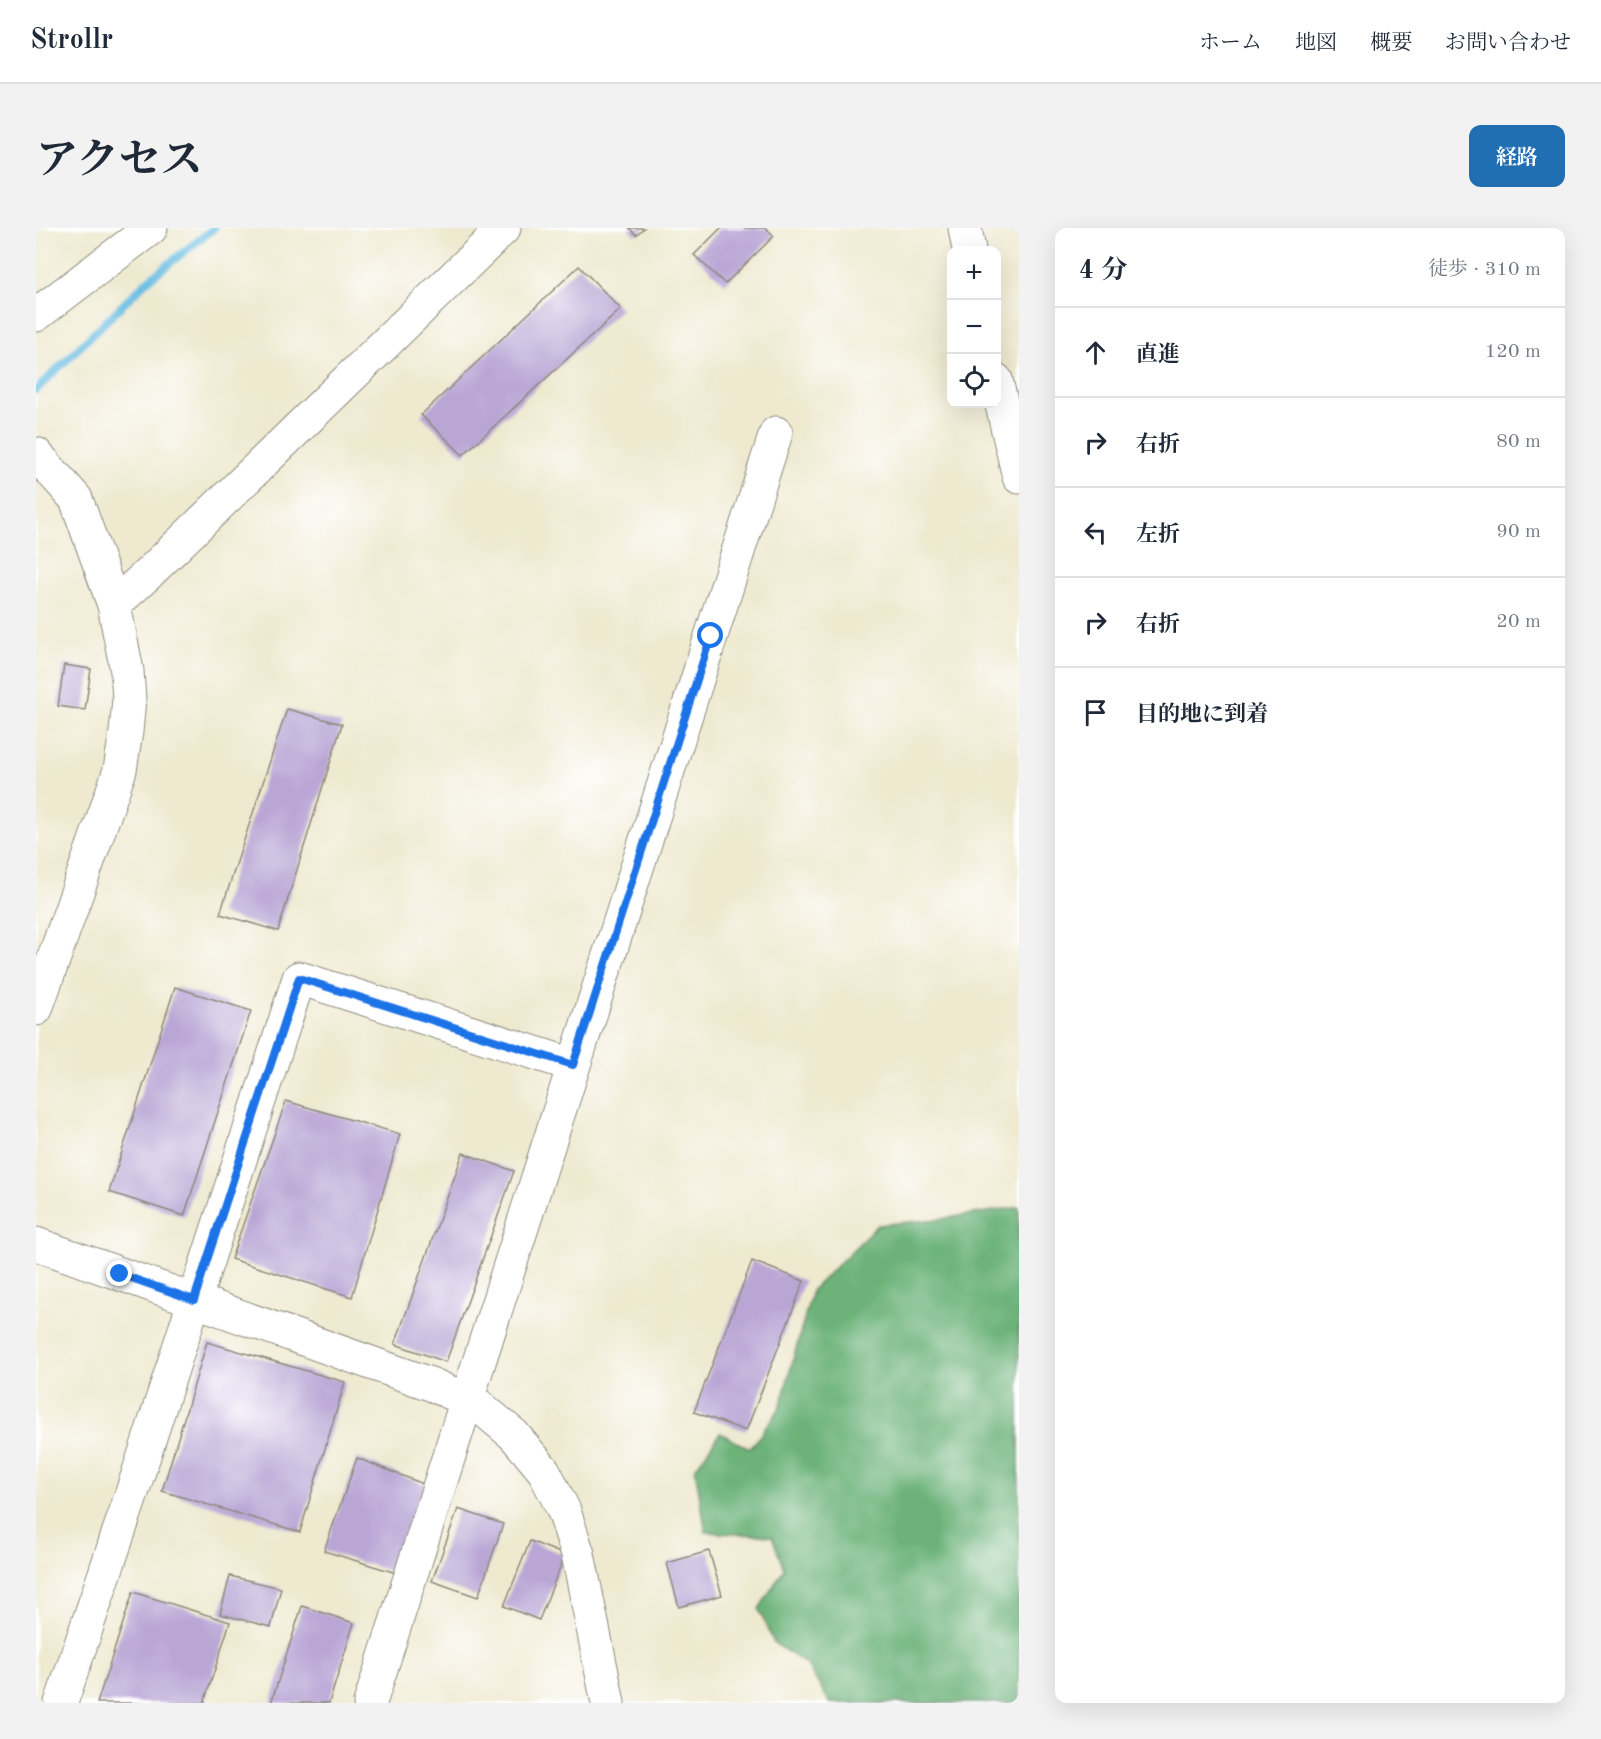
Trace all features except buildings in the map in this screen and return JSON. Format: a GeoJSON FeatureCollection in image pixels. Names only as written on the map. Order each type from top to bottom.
{"type":"FeatureCollection","features":[{"type":"Feature","properties":{"kind":"lane"},"geometry":{"type":"LineString","coordinates":[[36,315],[151,228]]}},
{"type":"Feature","properties":{"kind":"lane"},"geometry":{"type":"LineString","coordinates":[[114,604],[149,573],[504,228]]}},
{"type":"Feature","properties":{"kind":"lane"},"geometry":{"type":"LineString","coordinates":[[965,228],[968,246]]}},
{"type":"Feature","properties":{"kind":"lane"},"geometry":{"type":"LineString","coordinates":[[1001,401],[1019,477]]}},
{"type":"Feature","properties":{"kind":"lane"},"geometry":{"type":"LineString","coordinates":[[370,1703],[776,433]]}},
{"type":"Feature","properties":{"kind":"lane"},"geometry":{"type":"LineString","coordinates":[[36,454],[76,499],[114,604],[127,671],[129,699],[120,770],[36,1009]]}},
{"type":"Feature","properties":{"kind":"lane"},"geometry":{"type":"LineString","coordinates":[[62,1703],[299,978],[573,1065]]}},
{"type":"Feature","properties":{"kind":"lane"},"geometry":{"type":"LineString","coordinates":[[36,1244],[434,1384],[478,1405],[514,1435],[543,1472],[564,1511],[578,1554],[608,1703]]}},
{"type":"Feature","properties":{"kind":"green space"},"geometry":{"type":"Polygon","coordinates":[[[1019,1207],[1019,1703],[830,1703],[807,1665],[774,1643],[759,1609],[784,1569],[772,1536],[706,1532],[695,1469],[720,1433],[750,1449],[780,1408],[812,1290],[878,1225],[940,1219],[1019,1207]]]}},
{"type":"Feature","properties":{"kind":"waterway"},"geometry":{"type":"LineString","coordinates":[[36,390],[147,281],[214,228]]}},
{"type":"Feature","properties":{"kind":"route"},"geometry":{"type":"LineString","coordinates":[[120,1274],[194,1300],[299,978],[573,1065],[711,636]]}}]}
